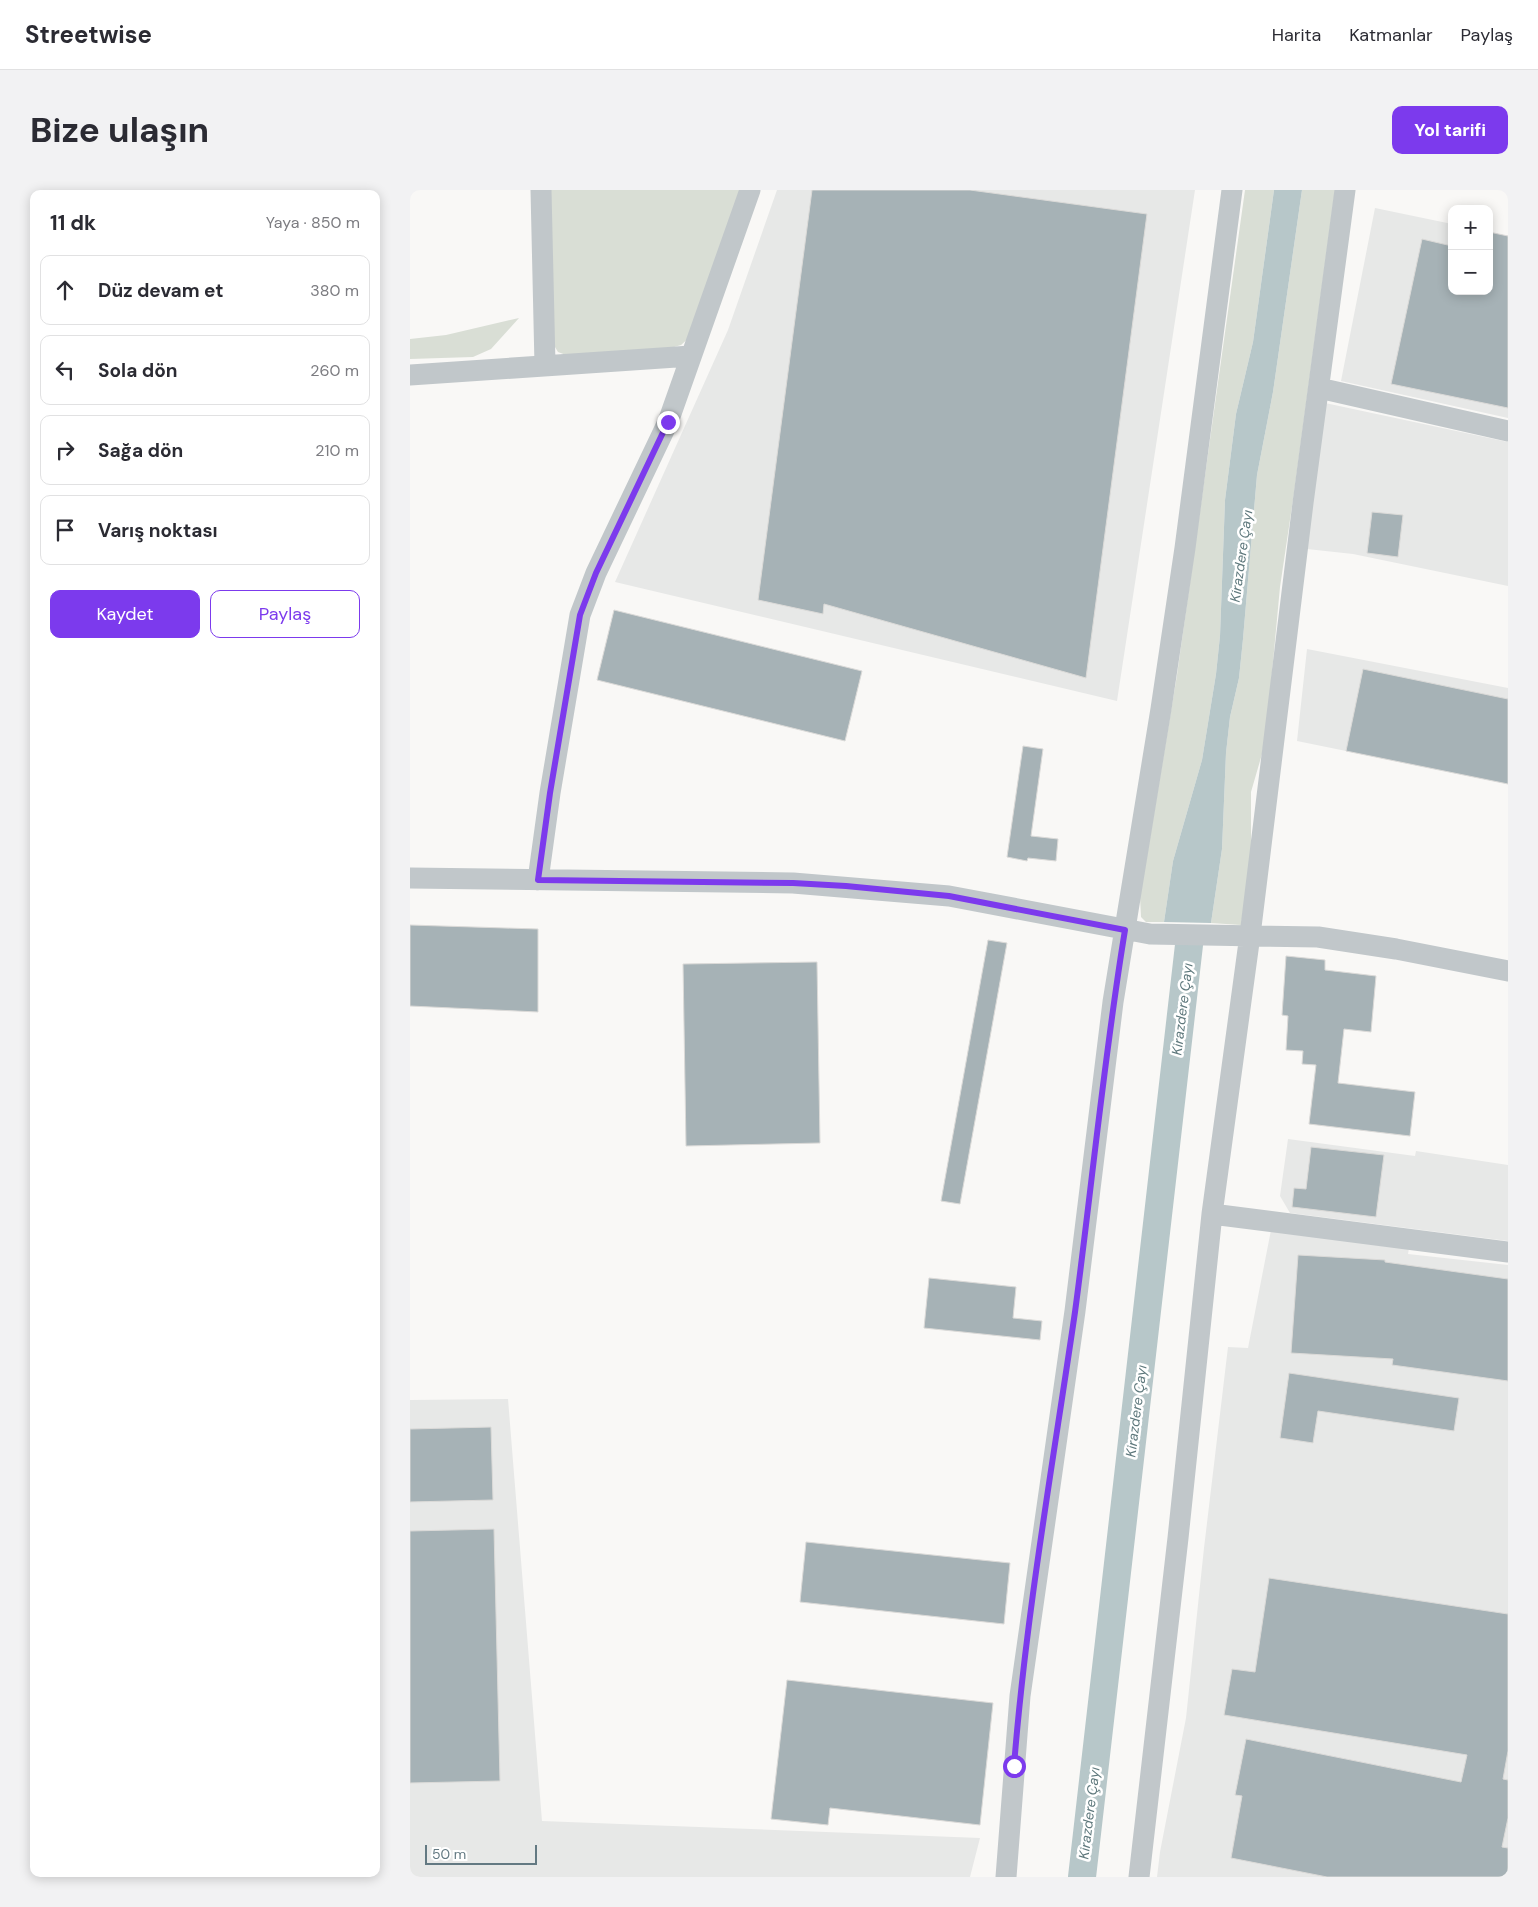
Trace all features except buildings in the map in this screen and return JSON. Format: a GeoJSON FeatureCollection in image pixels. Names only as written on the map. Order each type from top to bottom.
{"type":"FeatureCollection","features":[{"type":"Feature","properties":{"kind":"street"},"geometry":{"type":"LineString","coordinates":[[541,190],[545,365]]}},
{"type":"Feature","properties":{"kind":"street"},"geometry":{"type":"LineString","coordinates":[[538,880],[580,615],[596,573],[668,422],[750,190]]}},
{"type":"Feature","properties":{"kind":"street"},"geometry":{"type":"LineString","coordinates":[[1006,1877],[1020,1696],[1075,1311],[1113,1002],[1160,719],[1185,548],[1232,190]]}},
{"type":"Feature","properties":{"kind":"street"},"geometry":{"type":"LineString","coordinates":[[1139,1877],[1178,1538],[1212,1214],[1250,935],[1302,513],[1345,190]]}},
{"type":"Feature","properties":{"kind":"street"},"geometry":{"type":"LineString","coordinates":[[410,375],[691,356]]}},
{"type":"Feature","properties":{"kind":"street"},"geometry":{"type":"LineString","coordinates":[[1319,388],[1508,431]]}},
{"type":"Feature","properties":{"kind":"street"},"geometry":{"type":"LineString","coordinates":[[410,878],[793,883],[846,886],[949,896],[1150,934],[1288,935],[1338,940],[1508,970]]}},
{"type":"Feature","properties":{"kind":"street"},"geometry":{"type":"LineString","coordinates":[[1212,1214],[1508,1252]]}},
{"type":"Feature","properties":{"kind":"shaded area"},"geometry":{"type":"Polygon","coordinates":[[[550,190],[743,190],[691,336],[681,345],[667,349],[566,355],[558,352],[552,342],[550,190]]]}},
{"type":"Feature","properties":{"kind":"shaded area"},"geometry":{"type":"Polygon","coordinates":[[[777,190],[1195,190],[1117,701],[615,582],[728,330],[777,190]]]}},
{"type":"Feature","properties":{"kind":"shaded area"},"geometry":{"type":"Polygon","coordinates":[[[1245,190],[1274,190],[1253,342],[1236,414],[1225,500],[1220,636],[1216,674],[1202,760],[1173,861],[1164,922],[1146,922],[1141,917],[1140,897],[1177,675],[1245,190]]]}},
{"type":"Feature","properties":{"kind":"shaded area"},"geometry":{"type":"Polygon","coordinates":[[[1302,190],[1335,190],[1280,587],[1268,715],[1262,754],[1251,792],[1251,857],[1241,925],[1211,923],[1222,849],[1226,753],[1230,717],[1239,678],[1257,475],[1273,392],[1302,190]]]}},
{"type":"Feature","properties":{"kind":"shaded area"},"geometry":{"type":"Polygon","coordinates":[[[1375,208],[1448,223],[1448,295],[1493,295],[1493,233],[1508,236],[1508,418],[1341,381],[1375,208]]]}},
{"type":"Feature","properties":{"kind":"shaded area"},"geometry":{"type":"Polygon","coordinates":[[[519,318],[491,349],[473,357],[410,359],[410,339],[446,335],[519,318]]]}},
{"type":"Feature","properties":{"kind":"shaded area"},"geometry":{"type":"Polygon","coordinates":[[[1325,403],[1508,442],[1508,586],[1353,554],[1307,549],[1325,403]]]}},
{"type":"Feature","properties":{"kind":"shaded area"},"geometry":{"type":"Polygon","coordinates":[[[1307,649],[1508,688],[1508,784],[1297,741],[1307,649]]]}},
{"type":"Feature","properties":{"kind":"shaded area"},"geometry":{"type":"Polygon","coordinates":[[[1288,1139],[1415,1156],[1416,1151],[1508,1165],[1508,1241],[1290,1213],[1280,1196],[1288,1139]]]}},
{"type":"Feature","properties":{"kind":"shaded area"},"geometry":{"type":"Polygon","coordinates":[[[1271,1230],[1409,1248],[1408,1254],[1508,1265],[1508,1877],[1157,1877],[1160,1852],[1186,1718],[1228,1347],[1248,1348],[1271,1230]]]}},
{"type":"Feature","properties":{"kind":"shaded area"},"geometry":{"type":"Polygon","coordinates":[[[508,1399],[542,1821],[980,1838],[970,1877],[410,1877],[410,1400],[508,1399]]]}},
{"type":"Feature","properties":{"kind":"water"},"geometry":{"type":"Polygon","coordinates":[[[1274,190],[1302,190],[1273,392],[1257,475],[1239,678],[1230,717],[1226,753],[1222,849],[1211,923],[1164,922],[1173,861],[1202,760],[1216,674],[1220,636],[1225,500],[1236,414],[1253,342],[1274,190]]]}},
{"type":"Feature","properties":{"kind":"waterway","name":"Kirazdere Çayı"},"geometry":{"type":"LineString","coordinates":[[1082,1877],[1189,945]]}},
{"type":"Feature","properties":{"kind":"route"},"geometry":{"type":"LineString","coordinates":[[668,422],[596,573],[580,615],[550,793],[538,880],[793,883],[846,886],[949,896],[1125,930],[1113,1002],[1075,1311],[1020,1696],[1014,1766]]}}]}
